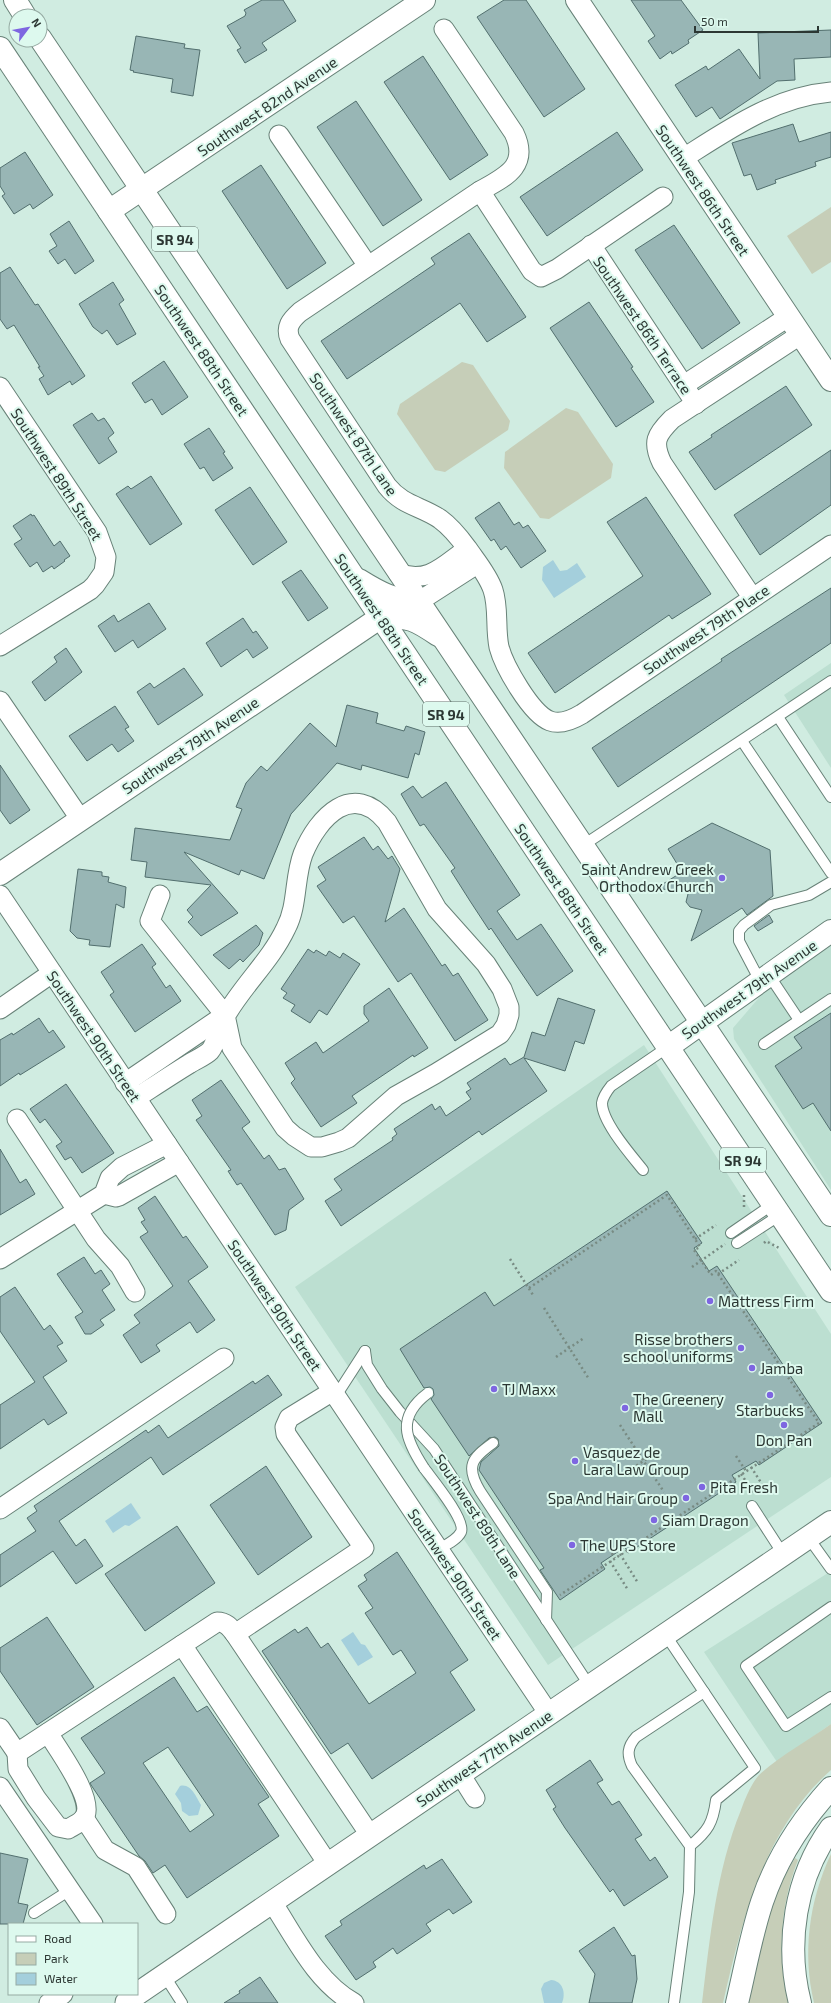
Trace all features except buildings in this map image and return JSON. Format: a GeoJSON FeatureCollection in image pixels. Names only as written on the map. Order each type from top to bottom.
{"type":"FeatureCollection","features":[{"type":"Feature","properties":{"kind":"main road","name":"Southwest 82nd Avenue"},"geometry":{"type":"LineString","coordinates":[[109,210],[424,0]]}},
{"type":"Feature","properties":{"kind":"main road","name":"Southwest 86th Street"},"geometry":{"type":"LineString","coordinates":[[577,0],[831,380]]}},
{"type":"Feature","properties":{"kind":"main road","name":"Southwest 88th Street"},"geometry":{"type":"LineString","coordinates":[[0,48],[831,1291]]}},
{"type":"Feature","properties":{"kind":"main road","name":"SR 94"},"geometry":{"type":"LineString","coordinates":[[47,48],[831,1215]]}},
{"type":"Feature","properties":{"kind":"main road"},"geometry":{"type":"LineString","coordinates":[[354,578],[380,593],[399,600],[418,602]]}},
{"type":"Feature","properties":{"kind":"main road"},"geometry":{"type":"LineString","coordinates":[[381,617],[401,616],[407,618],[419,623],[443,638]]}},
{"type":"Feature","properties":{"kind":"main road","name":"Southwest 79th Avenue"},"geometry":{"type":"LineString","coordinates":[[0,874],[381,617]]}},
{"type":"Feature","properties":{"kind":"main road","name":"Southwest 79th Avenue"},"geometry":{"type":"LineString","coordinates":[[668,1047],[831,931]]}},
{"type":"Feature","properties":{"kind":"main road","name":"Southwest 77th Avenue"},"geometry":{"type":"LineString","coordinates":[[138,1993],[831,1522]]}},
{"type":"Feature","properties":{"kind":"main road"},"geometry":{"type":"LineString","coordinates":[[737,2003],[757,1918],[768,1886],[796,1833],[812,1810],[831,1788]]}},
{"type":"Feature","properties":{"kind":"main road"},"geometry":{"type":"LineString","coordinates":[[800,2003],[794,1974],[793,1954],[800,1892],[822,1840],[831,1828]]}},
{"type":"Feature","properties":{"kind":"street"},"geometry":{"type":"LineString","coordinates":[[444,29],[514,133],[519,146],[519,157],[510,173],[480,191]]}},
{"type":"Feature","properties":{"kind":"street"},"geometry":{"type":"LineString","coordinates":[[682,159],[764,110],[811,96],[831,92]]}},
{"type":"Feature","properties":{"kind":"street"},"geometry":{"type":"LineString","coordinates":[[279,136],[368,266]]}},
{"type":"Feature","properties":{"kind":"street","name":"Southwest 86th Terrace"},"geometry":{"type":"LineString","coordinates":[[480,191],[529,267],[538,276],[543,277],[663,197]]}},
{"type":"Feature","properties":{"kind":"street","name":"Southwest 87th Lane"},"geometry":{"type":"LineString","coordinates":[[480,191],[294,316],[288,329],[290,339],[391,491],[405,503],[441,520],[451,528],[472,556],[493,589],[499,645],[502,656],[530,703],[539,714],[550,721],[566,722],[582,714]]}},
{"type":"Feature","properties":{"kind":"street","name":"Southwest 86th Terrace"},"geometry":{"type":"LineString","coordinates":[[591,245],[696,404]]}},
{"type":"Feature","properties":{"kind":"street"},"geometry":{"type":"LineString","coordinates":[[684,385],[788,316]]}},
{"type":"Feature","properties":{"kind":"street"},"geometry":{"type":"LineString","coordinates":[[752,597],[662,463],[656,446],[659,433],[672,419],[800,335]]}},
{"type":"Feature","properties":{"kind":"street","name":"Southwest 89th Street"},"geometry":{"type":"LineString","coordinates":[[0,387],[98,532],[105,548],[106,565],[100,579],[90,590],[0,646]]}},
{"type":"Feature","properties":{"kind":"street","name":"Southwest 79th Place"},"geometry":{"type":"LineString","coordinates":[[582,714],[752,597],[831,545]]}},
{"type":"Feature","properties":{"kind":"street"},"geometry":{"type":"LineString","coordinates":[[398,572],[414,578],[427,575],[472,556]]}},
{"type":"Feature","properties":{"kind":"street"},"geometry":{"type":"LineString","coordinates":[[418,602],[472,556]]}},
{"type":"Feature","properties":{"kind":"street"},"geometry":{"type":"LineString","coordinates":[[0,701],[81,820]]}},
{"type":"Feature","properties":{"kind":"street"},"geometry":{"type":"LineString","coordinates":[[130,1090],[210,1050],[225,1015],[276,947],[286,928],[293,909],[299,867],[303,854],[316,831],[335,810],[343,805],[360,802],[373,808],[383,817],[437,909],[486,964],[497,981],[506,998],[509,1015],[506,1025],[500,1034],[396,1096],[348,1138],[330,1146],[311,1147],[285,1128],[232,1048],[225,1015],[150,921],[160,895]]}},
{"type":"Feature","properties":{"kind":"street","name":"Southwest 90th Street"},"geometry":{"type":"LineString","coordinates":[[0,896],[549,1714]]}},
{"type":"Feature","properties":{"kind":"street"},"geometry":{"type":"LineString","coordinates":[[0,1009],[52,973]]}},
{"type":"Feature","properties":{"kind":"street"},"geometry":{"type":"LineString","coordinates":[[17,1120],[96,1239],[120,1266],[135,1292]]}},
{"type":"Feature","properties":{"kind":"street"},"geometry":{"type":"LineString","coordinates":[[0,1259],[104,1194],[110,1178],[122,1167],[167,1144]]}},
{"type":"Feature","properties":{"kind":"street"},"geometry":{"type":"LineString","coordinates":[[104,1194],[116,1197],[119,1196],[179,1162]]}},
{"type":"Feature","properties":{"kind":"street"},"geometry":{"type":"LineString","coordinates":[[0,1509],[224,1358]]}},
{"type":"Feature","properties":{"kind":"street"},"geometry":{"type":"LineString","coordinates":[[235,1634],[364,1548],[290,1440],[285,1427],[289,1418],[335,1394]]}},
{"type":"Feature","properties":{"kind":"street"},"geometry":{"type":"LineString","coordinates":[[17,1753],[217,1622],[228,1624],[370,1836]]}},
{"type":"Feature","properties":{"kind":"street"},"geometry":{"type":"LineString","coordinates":[[182,1645],[328,1864]]}},
{"type":"Feature","properties":{"kind":"street"},"geometry":{"type":"LineString","coordinates":[[0,1728],[17,1753],[18,1769],[36,1798],[58,1827],[68,1829],[84,1818],[86,1811],[84,1793],[48,1733]]}},
{"type":"Feature","properties":{"kind":"street"},"geometry":{"type":"LineString","coordinates":[[460,1774],[475,1798]]}},
{"type":"Feature","properties":{"kind":"street"},"geometry":{"type":"LineString","coordinates":[[0,1787],[92,1923]]}},
{"type":"Feature","properties":{"kind":"street"},"geometry":{"type":"LineString","coordinates":[[84,1818],[105,1850],[136,1867],[166,1914]]}},
{"type":"Feature","properties":{"kind":"street"},"geometry":{"type":"LineString","coordinates":[[272,1902],[320,1974],[330,1986],[354,2003]]}},
{"type":"Feature","properties":{"kind":"street"},"geometry":{"type":"LineString","coordinates":[[49,2003],[61,1995]]}},
{"type":"Feature","properties":{"kind":"lane"},"geometry":{"type":"LineString","coordinates":[[582,846],[831,681]]}},
{"type":"Feature","properties":{"kind":"lane"},"geometry":{"type":"LineString","coordinates":[[778,716],[831,797]]}},
{"type":"Feature","properties":{"kind":"lane"},"geometry":{"type":"LineString","coordinates":[[742,741],[831,873]]}},
{"type":"Feature","properties":{"kind":"lane"},"geometry":{"type":"LineString","coordinates":[[799,1020],[765,978],[739,941],[739,931],[744,925],[771,905],[809,895],[831,882]]}},
{"type":"Feature","properties":{"kind":"lane"},"geometry":{"type":"LineString","coordinates":[[764,1044],[831,999]]}},
{"type":"Feature","properties":{"kind":"lane"},"geometry":{"type":"LineString","coordinates":[[642,1170],[612,1128],[602,1103],[605,1094],[611,1086],[668,1047]]}},
{"type":"Feature","properties":{"kind":"lane"},"geometry":{"type":"LineString","coordinates":[[731,1233],[776,1210]]}},
{"type":"Feature","properties":{"kind":"lane"},"geometry":{"type":"LineString","coordinates":[[737,1243],[776,1210]]}},
{"type":"Feature","properties":{"kind":"lane","name":"Southwest 89th Lane"},"geometry":{"type":"LineString","coordinates":[[335,1394],[365,1352],[367,1365],[382,1389],[400,1412],[434,1449],[590,1685]]}},
{"type":"Feature","properties":{"kind":"lane"},"geometry":{"type":"LineString","coordinates":[[428,1393],[412,1408],[408,1416],[406,1428],[411,1449],[457,1516],[461,1525],[462,1529],[458,1536],[439,1549]]}},
{"type":"Feature","properties":{"kind":"lane"},"geometry":{"type":"LineString","coordinates":[[493,1443],[479,1453],[473,1462],[473,1476],[480,1491],[547,1592],[546,1620]]}},
{"type":"Feature","properties":{"kind":"lane"},"geometry":{"type":"LineString","coordinates":[[752,1506],[783,1554]]}},
{"type":"Feature","properties":{"kind":"lane"},"geometry":{"type":"LineString","coordinates":[[808,1537],[831,1570]]}},
{"type":"Feature","properties":{"kind":"lane"},"geometry":{"type":"LineString","coordinates":[[831,1607],[746,1666],[786,1726],[831,1697]]}},
{"type":"Feature","properties":{"kind":"lane"},"geometry":{"type":"LineString","coordinates":[[665,1634],[755,1768],[716,1800],[714,1816],[709,1827],[690,1846]]}},
{"type":"Feature","properties":{"kind":"lane"},"geometry":{"type":"LineString","coordinates":[[674,2003],[689,1892],[690,1846],[632,1766],[628,1749],[631,1742],[636,1737],[704,1692]]}},
{"type":"Feature","properties":{"kind":"lane"},"geometry":{"type":"LineString","coordinates":[[34,1913],[70,1890]]}},
{"type":"Feature","properties":{"kind":"lane"},"geometry":{"type":"LineString","coordinates":[[164,1975],[182,2003]]}},
{"type":"Feature","properties":{"kind":"path"},"geometry":{"type":"LineString","coordinates":[[738,1211],[744,1207],[743,1190]]}},
{"type":"Feature","properties":{"kind":"path"},"geometry":{"type":"LineString","coordinates":[[529,1288],[667,1195],[700,1247],[694,1250],[711,1275],[716,1271],[819,1423],[554,1598]]}},
{"type":"Feature","properties":{"kind":"path"},"geometry":{"type":"LineString","coordinates":[[695,1239],[716,1225]]}},
{"type":"Feature","properties":{"kind":"path"},"geometry":{"type":"LineString","coordinates":[[760,1245],[766,1241],[784,1252]]}},
{"type":"Feature","properties":{"kind":"path"},"geometry":{"type":"LineString","coordinates":[[692,1267],[725,1244]]}},
{"type":"Feature","properties":{"kind":"path"},"geometry":{"type":"LineString","coordinates":[[510,1259],[533,1295]]}},
{"type":"Feature","properties":{"kind":"path"},"geometry":{"type":"LineString","coordinates":[[718,1274],[739,1260]]}},
{"type":"Feature","properties":{"kind":"path"},"geometry":{"type":"LineString","coordinates":[[544,1308],[589,1379]]}},
{"type":"Feature","properties":{"kind":"path"},"geometry":{"type":"LineString","coordinates":[[556,1357],[584,1338]]}},
{"type":"Feature","properties":{"kind":"path"},"geometry":{"type":"LineString","coordinates":[[620,1425],[664,1492]]}},
{"type":"Feature","properties":{"kind":"path"},"geometry":{"type":"LineString","coordinates":[[628,1471],[659,1451]]}},
{"type":"Feature","properties":{"kind":"path"},"geometry":{"type":"LineString","coordinates":[[736,1456],[746,1471]]}},
{"type":"Feature","properties":{"kind":"path"},"geometry":{"type":"LineString","coordinates":[[751,1467],[769,1495]]}},
{"type":"Feature","properties":{"kind":"path"},"geometry":{"type":"LineString","coordinates":[[741,1474],[752,1490]]}},
{"type":"Feature","properties":{"kind":"path"},"geometry":{"type":"LineString","coordinates":[[609,1549],[615,1558]]}},
{"type":"Feature","properties":{"kind":"path"},"geometry":{"type":"LineString","coordinates":[[620,1554],[638,1583]]}},
{"type":"Feature","properties":{"kind":"path"},"geometry":{"type":"LineString","coordinates":[[610,1562],[628,1590]]}},
{"type":"Feature","properties":{"kind":"shaded area"},"geometry":{"type":"Polygon","coordinates":[[[831,663],[831,768],[784,695],[831,663]]]}},
{"type":"Feature","properties":{"kind":"shaded area"},"geometry":{"type":"Polygon","coordinates":[[[831,944],[831,1190],[734,1039],[733,1028],[763,993],[831,944]]]}},
{"type":"Feature","properties":{"kind":"shaded area"},"geometry":{"type":"Polygon","coordinates":[[[644,1045],[831,1334],[831,1477],[548,1665],[295,1287],[644,1045]]]}},
{"type":"Feature","properties":{"kind":"shaded area"},"geometry":{"type":"Polygon","coordinates":[[[831,1571],[831,1724],[777,1762],[704,1652],[831,1571]]]}},
{"type":"Feature","properties":{"kind":"green space"},"geometry":{"type":"Polygon","coordinates":[[[831,207],[831,262],[812,274],[787,236],[831,207]]]}},
{"type":"Feature","properties":{"kind":"green space"},"geometry":{"type":"Polygon","coordinates":[[[462,362],[473,365],[510,421],[508,430],[445,472],[435,470],[397,414],[400,404],[462,362]]]}},
{"type":"Feature","properties":{"kind":"green space"},"geometry":{"type":"Polygon","coordinates":[[[566,408],[578,412],[613,464],[611,478],[549,519],[540,518],[504,468],[505,452],[566,408]]]}},
{"type":"Feature","properties":{"kind":"green space"},"geometry":{"type":"Polygon","coordinates":[[[831,1724],[831,1770],[808,1794],[789,1820],[772,1848],[748,1908],[738,1940],[723,2003],[702,2003],[711,1929],[725,1857],[732,1833],[748,1792],[759,1775],[767,1768],[831,1724]]]}},
{"type":"Feature","properties":{"kind":"green space"},"geometry":{"type":"Polygon","coordinates":[[[831,1854],[831,2003],[814,2003],[808,1965],[810,1927],[817,1890],[831,1854]]]}},
{"type":"Feature","properties":{"kind":"green space"},"geometry":{"type":"Polygon","coordinates":[[[795,1858],[798,1860],[787,1895],[782,1931],[782,1967],[788,2003],[748,2003],[771,1910],[795,1858]]]}},
{"type":"Feature","properties":{"kind":"water"},"geometry":{"type":"Polygon","coordinates":[[[553,560],[560,571],[567,570],[577,563],[586,577],[554,598],[542,580],[543,567],[553,560]]]}},
{"type":"Feature","properties":{"kind":"water"},"geometry":{"type":"Polygon","coordinates":[[[131,1503],[141,1518],[129,1526],[125,1525],[113,1533],[105,1521],[131,1503]]]}},
{"type":"Feature","properties":{"kind":"water"},"geometry":{"type":"Polygon","coordinates":[[[353,1632],[361,1644],[365,1645],[373,1657],[358,1666],[341,1640],[353,1632]]]}},
{"type":"Feature","properties":{"kind":"water"},"geometry":{"type":"Polygon","coordinates":[[[180,1786],[187,1787],[195,1795],[201,1805],[198,1815],[189,1816],[182,1811],[181,1803],[175,1794],[180,1786]]]}},
{"type":"Feature","properties":{"kind":"water"},"geometry":{"type":"Polygon","coordinates":[[[551,1980],[561,1985],[564,1995],[562,2003],[544,2003],[541,1989],[544,1983],[551,1980]]]}},
{"type":"Feature","properties":{"kind":"place","name":"Saint Andrew Greek Orthodox Church"},"geometry":{"type":"Point","coordinates":[722,878]}},
{"type":"Feature","properties":{"kind":"place","name":"Mattress Firm"},"geometry":{"type":"Point","coordinates":[710,1301]}},
{"type":"Feature","properties":{"kind":"place","name":"Risse brothers school uniforms"},"geometry":{"type":"Point","coordinates":[741,1348]}},
{"type":"Feature","properties":{"kind":"place","name":"Jamba"},"geometry":{"type":"Point","coordinates":[752,1368]}},
{"type":"Feature","properties":{"kind":"place","name":"TJ Maxx"},"geometry":{"type":"Point","coordinates":[494,1389]}},
{"type":"Feature","properties":{"kind":"place","name":"Starbucks"},"geometry":{"type":"Point","coordinates":[770,1395]}},
{"type":"Feature","properties":{"kind":"place","name":"The Greenery Mall"},"geometry":{"type":"Point","coordinates":[625,1408]}},
{"type":"Feature","properties":{"kind":"place","name":"Don Pan"},"geometry":{"type":"Point","coordinates":[784,1425]}},
{"type":"Feature","properties":{"kind":"place","name":"Vasquez de Lara Law Group"},"geometry":{"type":"Point","coordinates":[575,1461]}},
{"type":"Feature","properties":{"kind":"place","name":"Pita Fresh"},"geometry":{"type":"Point","coordinates":[702,1487]}},
{"type":"Feature","properties":{"kind":"place","name":"Spa And Hair Group"},"geometry":{"type":"Point","coordinates":[686,1498]}},
{"type":"Feature","properties":{"kind":"place","name":"Siam Dragon"},"geometry":{"type":"Point","coordinates":[654,1520]}},
{"type":"Feature","properties":{"kind":"place","name":"The UPS Store"},"geometry":{"type":"Point","coordinates":[572,1545]}}]}
